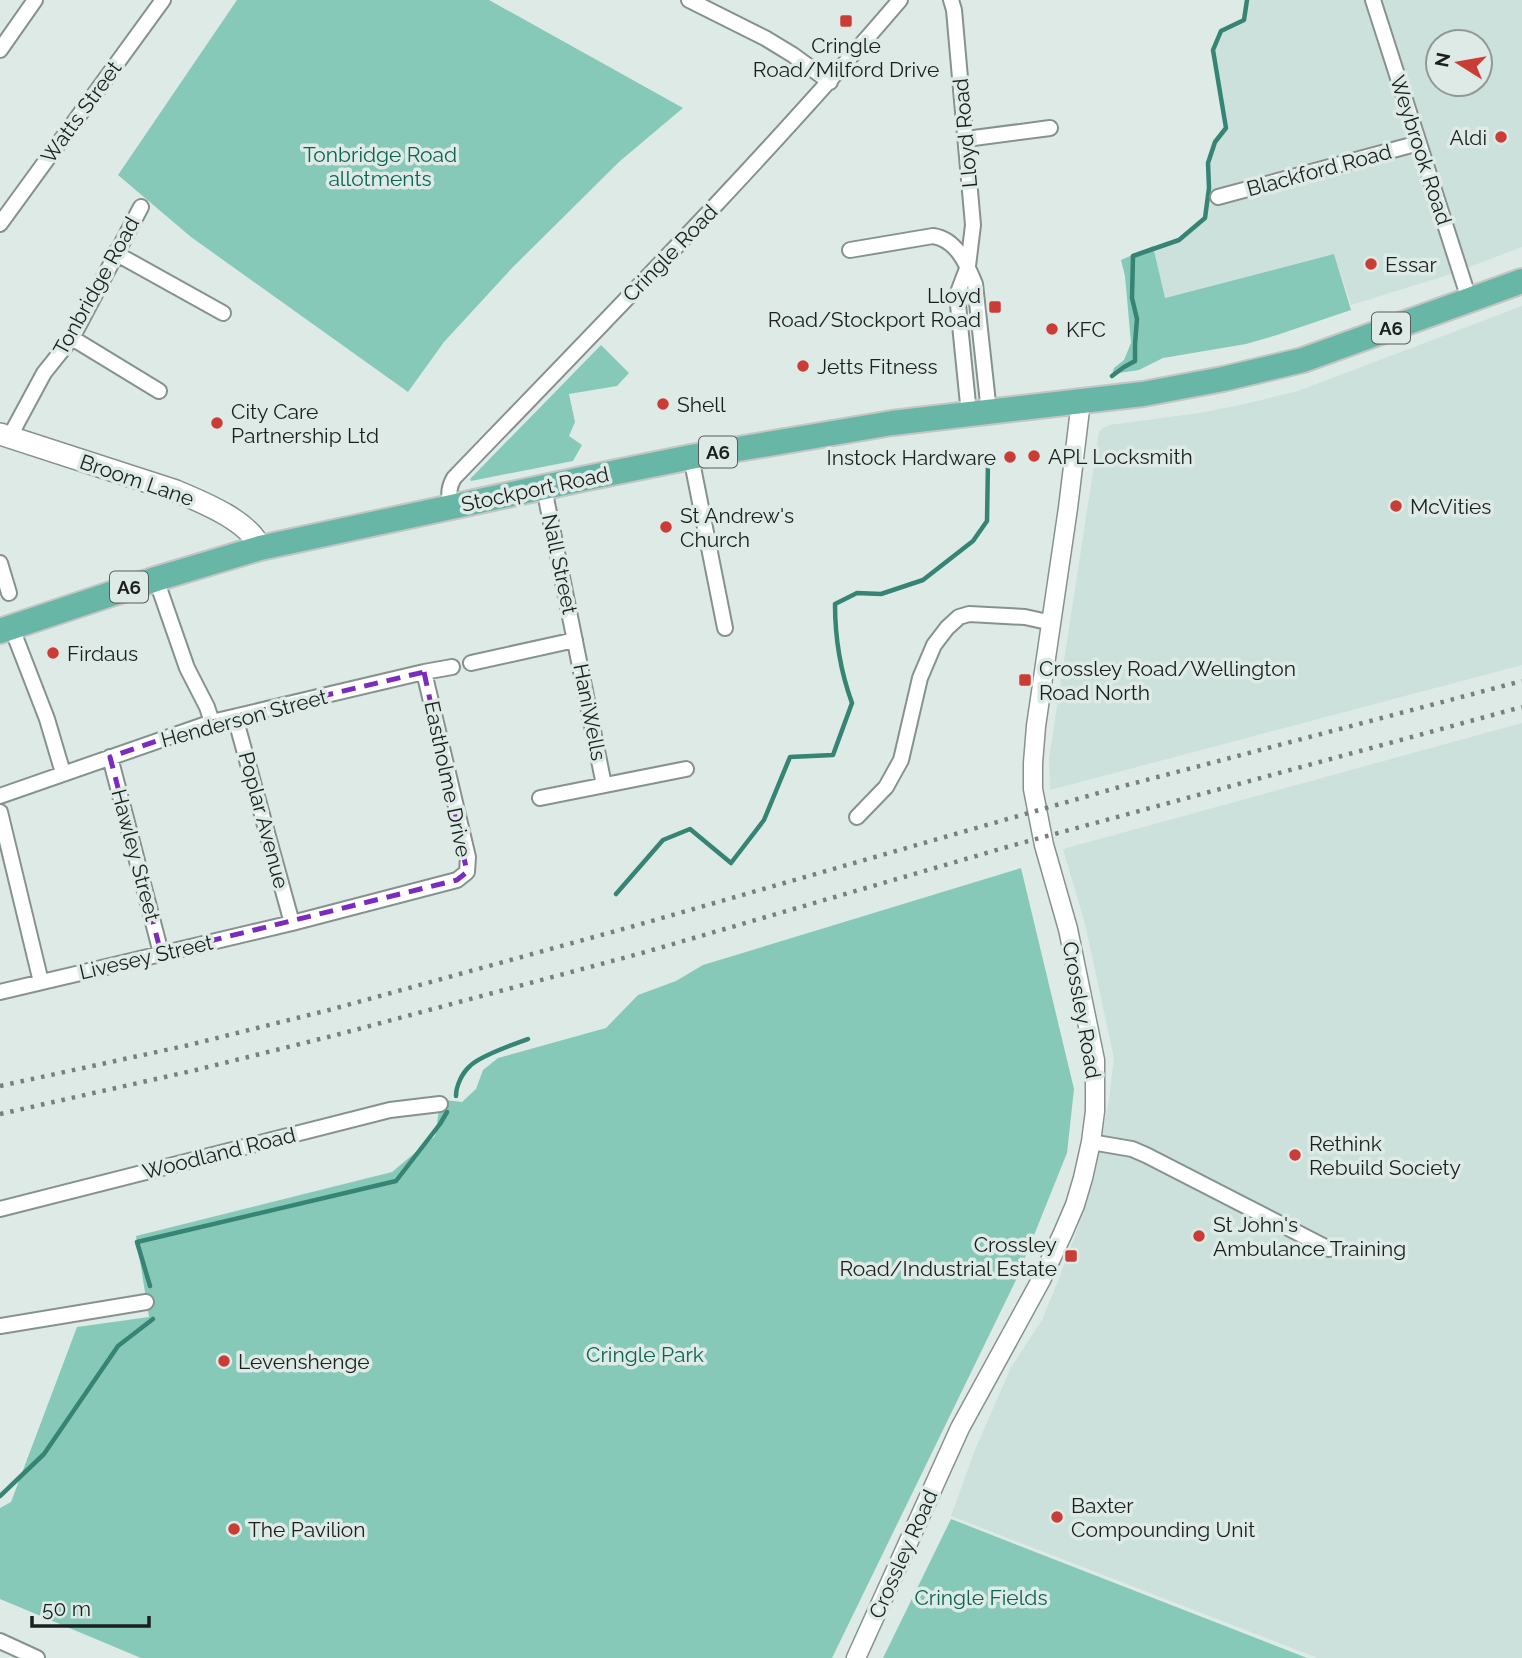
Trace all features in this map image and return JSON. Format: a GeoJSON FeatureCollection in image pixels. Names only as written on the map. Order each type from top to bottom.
{"type":"FeatureCollection","features":[{"type":"Feature","properties":{"kind":"highway","name":"A6"},"geometry":{"type":"LineString","coordinates":[[1081,401],[1143,394],[1210,382],[1303,360],[1522,281]]}},
{"type":"Feature","properties":{"kind":"highway","name":"Stockport Road"},"geometry":{"type":"LineString","coordinates":[[6,629],[260,548],[450,506],[691,457],[892,423],[1081,401]]}},
{"type":"Feature","properties":{"kind":"main road","name":"Broom Lane"},"geometry":{"type":"LineString","coordinates":[[5,435],[196,499],[245,528],[257,540],[260,548]]}},
{"type":"Feature","properties":{"kind":"street"},"geometry":{"type":"LineString","coordinates":[[0,50],[35,0]]}},
{"type":"Feature","properties":{"kind":"street","name":"Watts Street"},"geometry":{"type":"LineString","coordinates":[[0,224],[163,0]]}},
{"type":"Feature","properties":{"kind":"street"},"geometry":{"type":"LineString","coordinates":[[689,0],[765,38],[830,82]]}},
{"type":"Feature","properties":{"kind":"street","name":"Cringle Road"},"geometry":{"type":"LineString","coordinates":[[450,506],[448,492],[454,478],[830,82],[900,0]]}},
{"type":"Feature","properties":{"kind":"street","name":"Lloyd Road"},"geometry":{"type":"LineString","coordinates":[[951,0],[958,49],[973,225],[968,266],[957,295],[979,413]]}},
{"type":"Feature","properties":{"kind":"street","name":"Weybrook Road"},"geometry":{"type":"LineString","coordinates":[[1373,0],[1469,299]]}},
{"type":"Feature","properties":{"kind":"street"},"geometry":{"type":"LineString","coordinates":[[966,139],[1050,128]]}},
{"type":"Feature","properties":{"kind":"street","name":"Blackford Road"},"geometry":{"type":"LineString","coordinates":[[1218,197],[1419,143]]}},
{"type":"Feature","properties":{"kind":"street","name":"Tonbridge Road"},"geometry":{"type":"LineString","coordinates":[[5,435],[16,425],[44,373],[72,338],[141,207]]}},
{"type":"Feature","properties":{"kind":"street"},"geometry":{"type":"LineString","coordinates":[[850,250],[938,236],[950,243],[968,266]]}},
{"type":"Feature","properties":{"kind":"street"},"geometry":{"type":"LineString","coordinates":[[115,253],[223,313]]}},
{"type":"Feature","properties":{"kind":"street","name":"Lloyd Road"},"geometry":{"type":"LineString","coordinates":[[968,266],[975,284],[979,413]]}},
{"type":"Feature","properties":{"kind":"street"},"geometry":{"type":"LineString","coordinates":[[72,338],[159,391]]}},
{"type":"Feature","properties":{"kind":"street","name":"Crossley Road"},"geometry":{"type":"LineString","coordinates":[[856,1658],[960,1428],[1041,1280],[1063,1233],[1081,1187],[1091,1142],[1095,1111],[1095,1060],[1068,929],[1044,845],[1032,764],[1081,401]]}},
{"type":"Feature","properties":{"kind":"street"},"geometry":{"type":"LineString","coordinates":[[691,457],[725,628]]}},
{"type":"Feature","properties":{"kind":"street","name":"Nall Street"},"geometry":{"type":"LineString","coordinates":[[544,488],[575,640]]}},
{"type":"Feature","properties":{"kind":"street"},"geometry":{"type":"LineString","coordinates":[[0,564],[9,593]]}},
{"type":"Feature","properties":{"kind":"street"},"geometry":{"type":"LineString","coordinates":[[156,579],[187,668],[212,722]]}},
{"type":"Feature","properties":{"kind":"street"},"geometry":{"type":"LineString","coordinates":[[857,817],[886,787],[901,760],[920,678],[938,639],[954,621],[969,614],[1025,617],[1052,623]]}},
{"type":"Feature","properties":{"kind":"street"},"geometry":{"type":"LineString","coordinates":[[6,629],[47,719],[63,773]]}},
{"type":"Feature","properties":{"kind":"street"},"geometry":{"type":"LineString","coordinates":[[471,663],[575,640]]}},
{"type":"Feature","properties":{"kind":"street","name":"HaniWells"},"geometry":{"type":"LineString","coordinates":[[575,640],[604,785]]}},
{"type":"Feature","properties":{"kind":"street","name":"Henderson Street"},"geometry":{"type":"LineString","coordinates":[[0,796],[212,722],[452,667]]}},
{"type":"Feature","properties":{"kind":"street","name":"Eastholme Drive"},"geometry":{"type":"LineString","coordinates":[[292,923],[457,880],[467,872],[468,857],[424,672]]}},
{"type":"Feature","properties":{"kind":"street","name":"Poplar Avenue"},"geometry":{"type":"LineString","coordinates":[[235,717],[292,923]]}},
{"type":"Feature","properties":{"kind":"street","name":"Hawley Street"},"geometry":{"type":"LineString","coordinates":[[110,757],[161,953]]}},
{"type":"Feature","properties":{"kind":"street"},"geometry":{"type":"LineString","coordinates":[[540,798],[686,769]]}},
{"type":"Feature","properties":{"kind":"street"},"geometry":{"type":"LineString","coordinates":[[0,811],[41,982]]}},
{"type":"Feature","properties":{"kind":"street","name":"Livesey Street"},"geometry":{"type":"LineString","coordinates":[[0,992],[292,923]]}},
{"type":"Feature","properties":{"kind":"street","name":"Woodland Road"},"geometry":{"type":"LineString","coordinates":[[0,1209],[390,1110],[440,1104]]}},
{"type":"Feature","properties":{"kind":"street"},"geometry":{"type":"LineString","coordinates":[[1091,1142],[1132,1149],[1146,1155],[1329,1250]]}},
{"type":"Feature","properties":{"kind":"street"},"geometry":{"type":"LineString","coordinates":[[0,1326],[146,1301]]}},
{"type":"Feature","properties":{"kind":"street"},"geometry":{"type":"LineString","coordinates":[[0,1641],[28,1656]]}},
{"type":"Feature","properties":{"kind":"highlighted area"},"geometry":{"type":"Polygon","coordinates":[[[424,672],[467,872],[457,880],[161,953],[110,757],[212,722],[424,672]]]}},
{"type":"Feature","properties":{"kind":"shaded area"},"geometry":{"type":"Polygon","coordinates":[[[1247,0],[1522,0],[1522,247],[1448,275],[1351,305],[1334,254],[1164,298],[1154,248],[1180,240],[1205,218],[1209,163],[1215,142],[1226,128],[1214,51],[1222,32],[1244,21],[1247,0]]]}},
{"type":"Feature","properties":{"kind":"shaded area","name":"McVities"},"geometry":{"type":"Polygon","coordinates":[[[1522,306],[1522,665],[1050,790],[1049,759],[1099,432],[1109,425],[1199,413],[1298,391],[1522,306]]]}},
{"type":"Feature","properties":{"kind":"shaded area"},"geometry":{"type":"Polygon","coordinates":[[[1522,723],[1522,1658],[1318,1658],[951,1516],[975,1450],[1011,1367],[1042,1320],[1060,1276],[1081,1219],[1109,1099],[1114,1058],[1085,924],[1063,849],[1522,723]]]}},
{"type":"Feature","properties":{"kind":"green space","name":"Tonbridge Road allotments"},"geometry":{"type":"Polygon","coordinates":[[[237,0],[489,0],[683,108],[620,161],[512,268],[444,342],[408,392],[191,237],[118,175],[237,0]]]}},
{"type":"Feature","properties":{"kind":"green space"},"geometry":{"type":"Polygon","coordinates":[[[1153,246],[1165,298],[1334,254],[1351,310],[1246,344],[1163,358],[1139,370],[1112,374],[1114,368],[1124,360],[1131,343],[1121,260],[1153,246]]]}},
{"type":"Feature","properties":{"kind":"green space"},"geometry":{"type":"Polygon","coordinates":[[[601,345],[629,373],[617,386],[569,394],[575,422],[569,436],[582,445],[573,461],[471,481],[470,479],[601,345]]]}},
{"type":"Feature","properties":{"kind":"green space","name":"Cringle Park"},"geometry":{"type":"Polygon","coordinates":[[[1021,868],[1074,1089],[1067,1153],[1016,1280],[832,1658],[141,1658],[0,1599],[0,1508],[11,1502],[77,1327],[149,1317],[136,1236],[392,1172],[435,1136],[440,1104],[445,1100],[462,1102],[476,1089],[483,1070],[498,1058],[606,1028],[638,995],[676,981],[703,965],[1021,868]]]}},
{"type":"Feature","properties":{"kind":"green space","name":"Cringle Fields"},"geometry":{"type":"Polygon","coordinates":[[[951,1519],[1307,1658],[883,1658],[951,1519]]]}},
{"type":"Feature","properties":{"kind":"waterway"},"geometry":{"type":"LineString","coordinates":[[1112,376],[1135,361],[1137,319],[1132,298],[1133,256],[1179,240],[1205,218],[1209,188],[1208,163],[1215,142],[1226,128],[1213,50],[1221,31],[1244,20],[1247,0]]}},
{"type":"Feature","properties":{"kind":"waterway"},"geometry":{"type":"LineString","coordinates":[[616,894],[663,840],[690,829],[731,863],[764,820],[790,757],[833,755],[852,703],[839,654],[835,604],[857,593],[881,594],[923,580],[973,541],[987,521],[988,461]]}},
{"type":"Feature","properties":{"kind":"waterway"},"geometry":{"type":"LineString","coordinates":[[456,1096],[462,1076],[475,1062],[528,1039]]}},
{"type":"Feature","properties":{"kind":"waterway"},"geometry":{"type":"LineString","coordinates":[[150,1286],[137,1242],[396,1181],[447,1112]]}},
{"type":"Feature","properties":{"kind":"waterway"},"geometry":{"type":"LineString","coordinates":[[0,1496],[44,1454],[118,1346],[153,1319]]}},
{"type":"Feature","properties":{"kind":"railway"},"geometry":{"type":"LineString","coordinates":[[0,1086],[189,1045],[329,1010],[1116,788],[1522,681]]}},
{"type":"Feature","properties":{"kind":"railway"},"geometry":{"type":"LineString","coordinates":[[0,1114],[336,1035],[642,953],[1014,845],[1522,707]]}},
{"type":"Feature","properties":{"kind":"place","name":"Cringle Road/Milford Drive"},"geometry":{"type":"Point","coordinates":[846,21]}},
{"type":"Feature","properties":{"kind":"place","name":"Aldi"},"geometry":{"type":"Point","coordinates":[1501,137]}},
{"type":"Feature","properties":{"kind":"place","name":"Essar"},"geometry":{"type":"Point","coordinates":[1371,264]}},
{"type":"Feature","properties":{"kind":"place","name":"Lloyd Road/Stockport Road"},"geometry":{"type":"Point","coordinates":[995,307]}},
{"type":"Feature","properties":{"kind":"place","name":"KFC"},"geometry":{"type":"Point","coordinates":[1052,329]}},
{"type":"Feature","properties":{"kind":"place","name":"Jetts Fitness"},"geometry":{"type":"Point","coordinates":[803,366]}},
{"type":"Feature","properties":{"kind":"place","name":"Shell"},"geometry":{"type":"Point","coordinates":[663,404]}},
{"type":"Feature","properties":{"kind":"place","name":"City Care Partnership Ltd"},"geometry":{"type":"Point","coordinates":[217,423]}},
{"type":"Feature","properties":{"kind":"place","name":"APL Locksmith"},"geometry":{"type":"Point","coordinates":[1034,456]}},
{"type":"Feature","properties":{"kind":"place","name":"Instock Hardware"},"geometry":{"type":"Point","coordinates":[1010,457]}},
{"type":"Feature","properties":{"kind":"place","name":"McVities"},"geometry":{"type":"Point","coordinates":[1396,506]}},
{"type":"Feature","properties":{"kind":"place","name":"St Andrew's Church"},"geometry":{"type":"Point","coordinates":[666,527]}},
{"type":"Feature","properties":{"kind":"place","name":"Firdaus"},"geometry":{"type":"Point","coordinates":[53,653]}},
{"type":"Feature","properties":{"kind":"place","name":"Crossley Road/Wellington Road North"},"geometry":{"type":"Point","coordinates":[1025,680]}},
{"type":"Feature","properties":{"kind":"place","name":"Rethink Rebuild Society"},"geometry":{"type":"Point","coordinates":[1295,1155]}},
{"type":"Feature","properties":{"kind":"place","name":"St John's Ambulance Training"},"geometry":{"type":"Point","coordinates":[1199,1236]}},
{"type":"Feature","properties":{"kind":"place","name":"Crossley Road/Industrial Estate"},"geometry":{"type":"Point","coordinates":[1071,1256]}},
{"type":"Feature","properties":{"kind":"place","name":"Levenshenge"},"geometry":{"type":"Point","coordinates":[224,1361]}},
{"type":"Feature","properties":{"kind":"place","name":"Baxter Compounding Unit"},"geometry":{"type":"Point","coordinates":[1057,1517]}},
{"type":"Feature","properties":{"kind":"place","name":"The Pavilion"},"geometry":{"type":"Point","coordinates":[234,1529]}}]}
